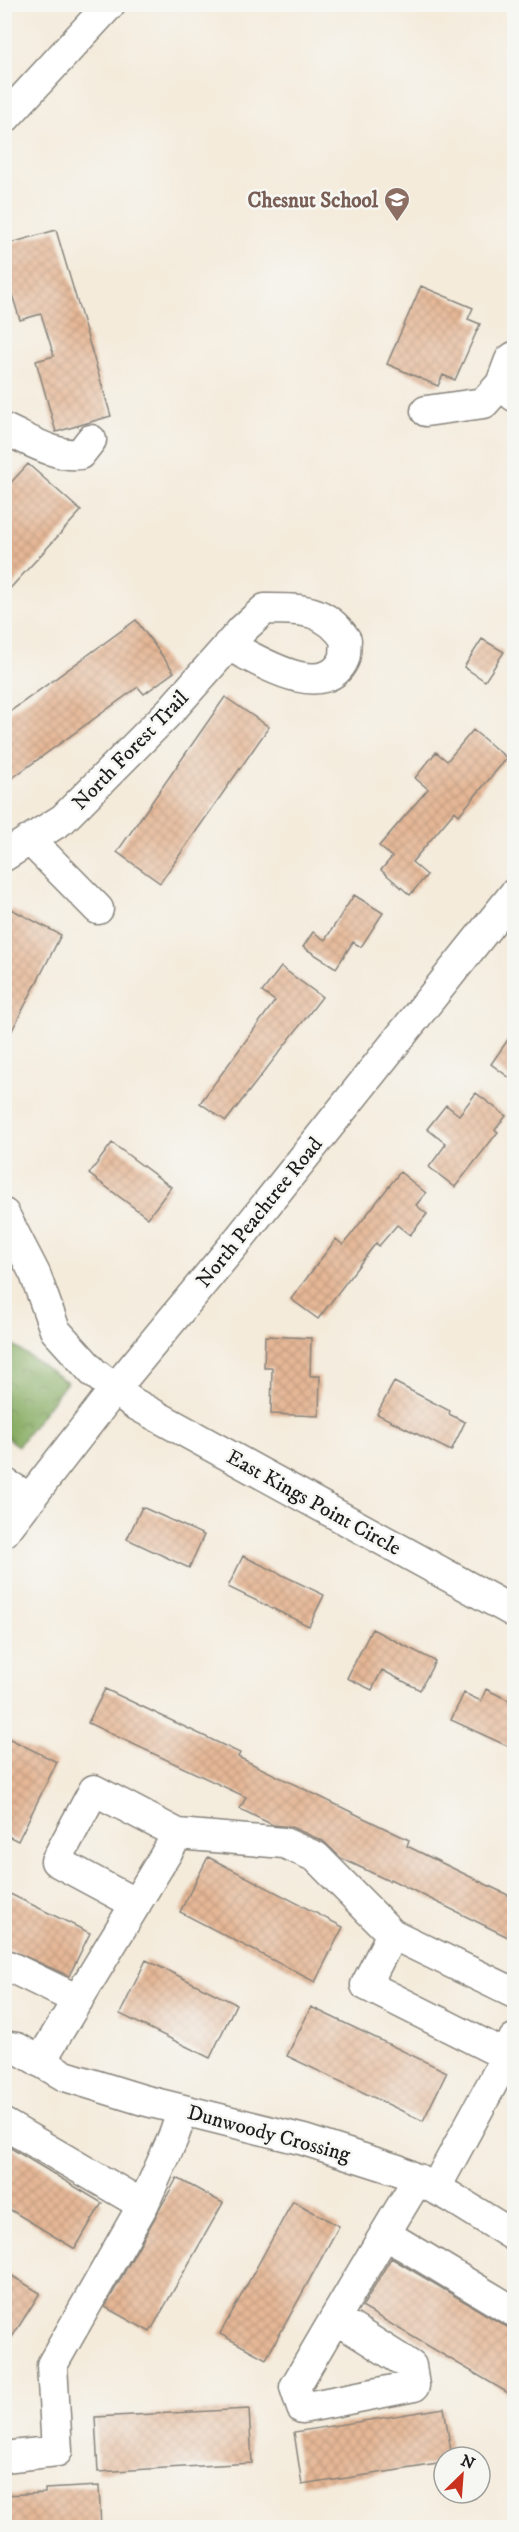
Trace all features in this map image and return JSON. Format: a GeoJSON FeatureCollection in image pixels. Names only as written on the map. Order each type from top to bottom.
{"type":"FeatureCollection","features":[{"type":"Feature","properties":{"kind":"street"},"geometry":{"type":"LineString","coordinates":[[4,119],[110,4]]}},
{"type":"Feature","properties":{"kind":"street"},"geometry":{"type":"LineString","coordinates":[[426,411],[484,403],[508,390],[510,360],[514,357]]}},
{"type":"Feature","properties":{"kind":"street"},"geometry":{"type":"LineString","coordinates":[[4,429],[72,455],[80,454],[91,440]]}},
{"type":"Feature","properties":{"kind":"street","name":"North Forest Trail"},"geometry":{"type":"LineString","coordinates":[[4,856],[63,819],[172,709],[236,637]]}},
{"type":"Feature","properties":{"kind":"street"},"geometry":{"type":"LineString","coordinates":[[30,840],[98,909]]}},
{"type":"Feature","properties":{"kind":"street","name":"North Peachtree Road"},"geometry":{"type":"LineString","coordinates":[[4,1532],[114,1390],[238,1240],[514,894]]}},
{"type":"Feature","properties":{"kind":"street"},"geometry":{"type":"LineString","coordinates":[[4,1214],[35,1274],[55,1330],[93,1372],[114,1390]]}},
{"type":"Feature","properties":{"kind":"street","name":"East Kings Point Circle"},"geometry":{"type":"LineString","coordinates":[[114,1390],[132,1403],[514,1612]]}},
{"type":"Feature","properties":{"kind":"street"},"geometry":{"type":"LineString","coordinates":[[4,1483],[30,1499]]}},
{"type":"Feature","properties":{"kind":"street"},"geometry":{"type":"LineString","coordinates":[[136,1904],[56,1861],[94,1790],[178,1834],[284,1843],[316,1857],[392,1934],[514,1994]]}},
{"type":"Feature","properties":{"kind":"street"},"geometry":{"type":"LineString","coordinates":[[16,2047],[78,2000],[178,1834]]}},
{"type":"Feature","properties":{"kind":"street"},"geometry":{"type":"LineString","coordinates":[[335,2318],[385,2234],[426,2184],[511,2048],[366,1984],[392,1934]]}},
{"type":"Feature","properties":{"kind":"street"},"geometry":{"type":"LineString","coordinates":[[4,1964],[78,2000]]}},
{"type":"Feature","properties":{"kind":"street","name":"Dunwoody Crossing"},"geometry":{"type":"LineString","coordinates":[[16,2047],[65,2076],[183,2110],[342,2151],[426,2184],[514,2236]]}},
{"type":"Feature","properties":{"kind":"street"},"geometry":{"type":"LineString","coordinates":[[4,2457],[57,2451],[52,2365],[143,2205],[183,2110]]}},
{"type":"Feature","properties":{"kind":"street"},"geometry":{"type":"LineString","coordinates":[[4,2124],[143,2205]]}},
{"type":"Feature","properties":{"kind":"street"},"geometry":{"type":"LineString","coordinates":[[385,2234],[511,2310]]}},
{"type":"Feature","properties":{"kind":"green space"},"geometry":{"type":"Polygon","coordinates":[[[4,1339],[67,1382],[18,1446],[5,1437],[4,1339]]]}},
{"type":"Feature","properties":{"kind":"building"},"geometry":{"type":"Polygon","coordinates":[[[56,230],[111,416],[56,432],[36,361],[54,356],[41,314],[20,320],[4,269],[4,245],[56,230]]]}},
{"type":"Feature","properties":{"kind":"building"},"geometry":{"type":"Polygon","coordinates":[[[421,286],[473,308],[468,319],[480,324],[455,380],[443,375],[438,386],[387,364],[421,286]]]}},
{"type":"Feature","properties":{"kind":"building"},"geometry":{"type":"Polygon","coordinates":[[[28,464],[81,511],[4,595],[4,490],[28,464]]]}},
{"type":"Feature","properties":{"kind":"building"},"geometry":{"type":"Polygon","coordinates":[[[136,620],[174,672],[144,694],[138,687],[4,784],[4,716],[136,620]]]}},
{"type":"Feature","properties":{"kind":"building"},"geometry":{"type":"Polygon","coordinates":[[[482,639],[504,652],[485,681],[464,667],[482,639]]]}},
{"type":"Feature","properties":{"kind":"building"},"geometry":{"type":"Polygon","coordinates":[[[225,697],[269,727],[160,883],[117,852],[225,697]]]}},
{"type":"Feature","properties":{"kind":"building"},"geometry":{"type":"Polygon","coordinates":[[[473,730],[507,758],[459,815],[455,811],[412,862],[427,875],[410,895],[381,870],[392,857],[379,846],[428,789],[415,778],[436,752],[447,761],[473,730]]]}},
{"type":"Feature","properties":{"kind":"building"},"geometry":{"type":"Polygon","coordinates":[[[354,895],[383,913],[361,947],[353,942],[336,968],[303,947],[313,932],[325,940],[354,895]]]}},
{"type":"Feature","properties":{"kind":"building"},"geometry":{"type":"Polygon","coordinates":[[[11,909],[61,935],[4,1046],[4,921],[11,909]]]}},
{"type":"Feature","properties":{"kind":"building"},"geometry":{"type":"Polygon","coordinates":[[[281,967],[322,997],[226,1121],[200,1103],[275,1001],[262,992],[281,967]]]}},
{"type":"Feature","properties":{"kind":"building"},"geometry":{"type":"Polygon","coordinates":[[[514,1031],[514,1081],[491,1064],[514,1031]]]}},
{"type":"Feature","properties":{"kind":"building"},"geometry":{"type":"Polygon","coordinates":[[[476,1093],[506,1116],[495,1130],[498,1132],[455,1187],[429,1167],[446,1144],[427,1129],[446,1105],[459,1115],[476,1093]]]}},
{"type":"Feature","properties":{"kind":"building"},"geometry":{"type":"Polygon","coordinates":[[[112,1143],[171,1187],[148,1218],[89,1174],[112,1143]]]}},
{"type":"Feature","properties":{"kind":"building"},"geometry":{"type":"Polygon","coordinates":[[[400,1172],[426,1193],[416,1205],[427,1214],[410,1235],[397,1225],[379,1246],[376,1243],[318,1319],[291,1299],[336,1239],[343,1245],[400,1172]]]}},
{"type":"Feature","properties":{"kind":"building"},"geometry":{"type":"Polygon","coordinates":[[[265,1336],[311,1338],[310,1376],[320,1376],[319,1416],[271,1414],[272,1368],[264,1368],[265,1336]]]}},
{"type":"Feature","properties":{"kind":"building"},"geometry":{"type":"Polygon","coordinates":[[[394,1382],[450,1411],[449,1414],[465,1422],[451,1451],[377,1414],[394,1382]]]}},
{"type":"Feature","properties":{"kind":"building"},"geometry":{"type":"Polygon","coordinates":[[[142,1507],[204,1535],[189,1568],[127,1539],[142,1507]]]}},
{"type":"Feature","properties":{"kind":"building"},"geometry":{"type":"Polygon","coordinates":[[[243,1556],[324,1595],[309,1626],[228,1587],[243,1556]]]}},
{"type":"Feature","properties":{"kind":"building"},"geometry":{"type":"Polygon","coordinates":[[[372,1629],[435,1661],[420,1690],[382,1670],[372,1690],[347,1678],[372,1629]]]}},
{"type":"Feature","properties":{"kind":"building"},"geometry":{"type":"Polygon","coordinates":[[[105,1689],[240,1753],[238,1757],[409,1840],[407,1846],[514,1898],[514,1940],[390,1879],[389,1881],[341,1858],[323,1841],[291,1827],[273,1825],[240,1809],[246,1797],[88,1723],[105,1689]]]}},
{"type":"Feature","properties":{"kind":"building"},"geometry":{"type":"Polygon","coordinates":[[[486,1689],[514,1703],[514,1749],[451,1720],[464,1693],[481,1701],[486,1689]]]}},
{"type":"Feature","properties":{"kind":"building"},"geometry":{"type":"Polygon","coordinates":[[[4,1736],[57,1762],[18,1841],[4,1834],[4,1736]]]}},
{"type":"Feature","properties":{"kind":"building"},"geometry":{"type":"Polygon","coordinates":[[[208,1857],[343,1927],[315,1982],[180,1912],[208,1857]]]}},
{"type":"Feature","properties":{"kind":"building"},"geometry":{"type":"Polygon","coordinates":[[[4,1891],[90,1933],[69,1976],[4,1947],[4,1891]]]}},
{"type":"Feature","properties":{"kind":"building"},"geometry":{"type":"Polygon","coordinates":[[[146,1960],[236,2004],[210,2058],[120,2014],[146,1960]]]}},
{"type":"Feature","properties":{"kind":"building"},"geometry":{"type":"Polygon","coordinates":[[[311,2007],[447,2072],[423,2121],[287,2056],[311,2007]]]}},
{"type":"Feature","properties":{"kind":"building"},"geometry":{"type":"Polygon","coordinates":[[[4,2144],[102,2203],[75,2249],[4,2206],[4,2144]]]}},
{"type":"Feature","properties":{"kind":"building"},"geometry":{"type":"Polygon","coordinates":[[[177,2178],[223,2203],[150,2332],[105,2307],[177,2178]]]}},
{"type":"Feature","properties":{"kind":"building"},"geometry":{"type":"Polygon","coordinates":[[[293,2201],[339,2226],[266,2359],[220,2334],[293,2201]]]}},
{"type":"Feature","properties":{"kind":"building"},"geometry":{"type":"Polygon","coordinates":[[[391,2258],[514,2331],[514,2382],[508,2393],[362,2307],[391,2258]]]}},
{"type":"Feature","properties":{"kind":"building"},"geometry":{"type":"Polygon","coordinates":[[[4,2271],[40,2293],[4,2350],[4,2271]]]}},
{"type":"Feature","properties":{"kind":"building"},"geometry":{"type":"Polygon","coordinates":[[[444,2408],[450,2445],[432,2445],[432,2465],[302,2485],[294,2432],[444,2408]]]}},
{"type":"Feature","properties":{"kind":"building"},"geometry":{"type":"Polygon","coordinates":[[[249,2409],[252,2463],[98,2472],[95,2417],[249,2409]]]}},
{"type":"Feature","properties":{"kind":"building"},"geometry":{"type":"Polygon","coordinates":[[[99,2486],[101,2528],[4,2528],[4,2495],[45,2493],[45,2489],[99,2486]]]}},
{"type":"Feature","properties":{"kind":"place","name":"Chesnut School"},"geometry":{"type":"Point","coordinates":[397,223]}}]}
